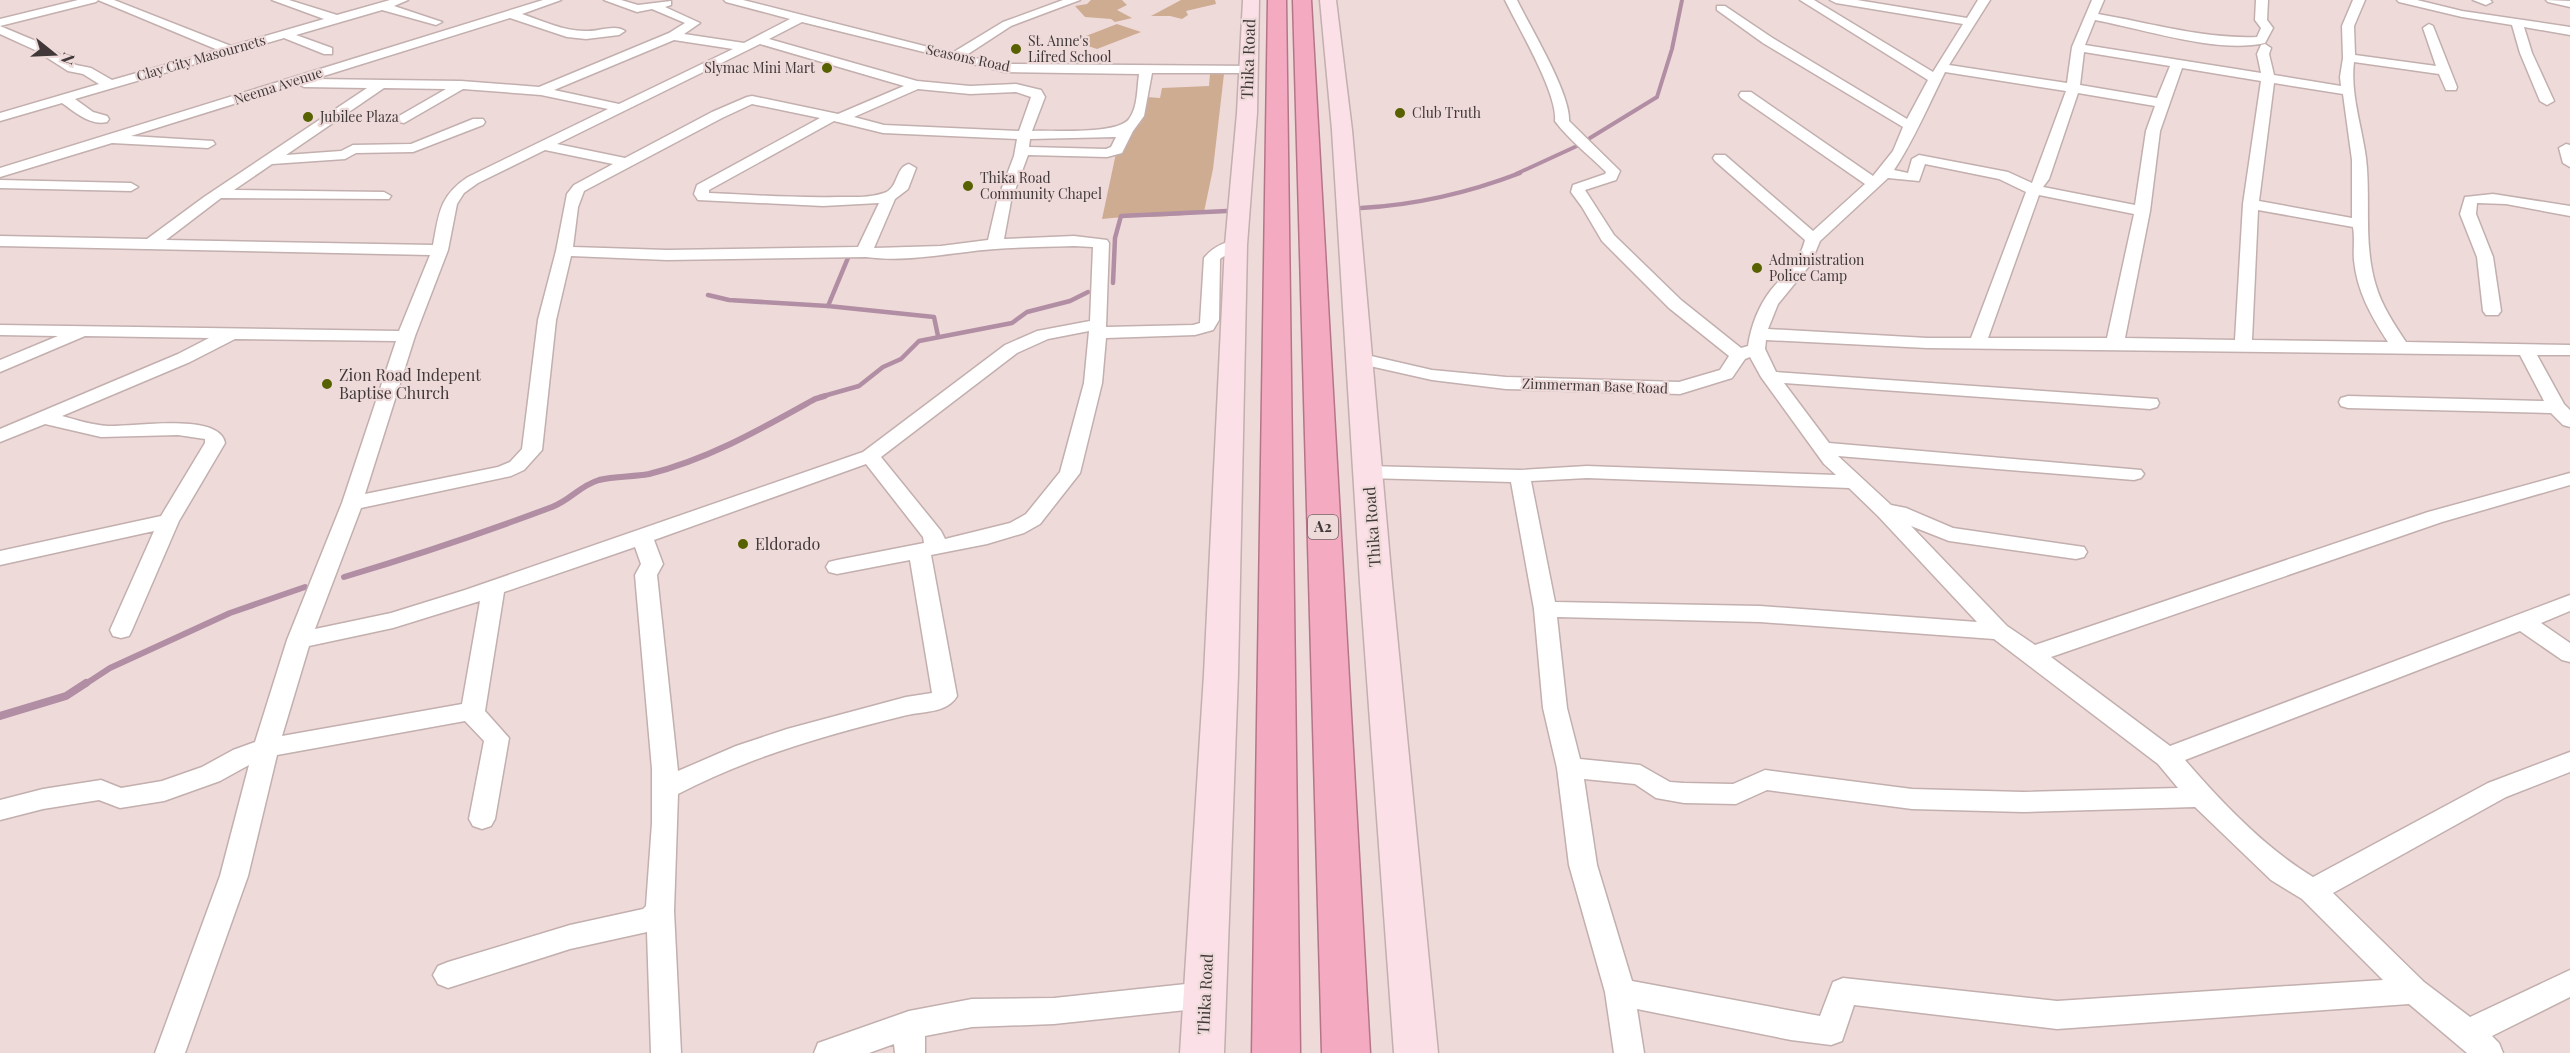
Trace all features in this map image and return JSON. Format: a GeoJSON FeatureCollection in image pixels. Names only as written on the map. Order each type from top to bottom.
{"type":"FeatureCollection","features":[{"type":"Feature","properties":{"kind":"highway","name":"Thika Road"},"geometry":{"type":"LineString","coordinates":[[1276,0],[1276,1053]]}},
{"type":"Feature","properties":{"kind":"highway","name":"A2"},"geometry":{"type":"LineString","coordinates":[[1302,0],[1346,1053]]}},
{"type":"Feature","properties":{"kind":"main road","name":"Thika Road"},"geometry":{"type":"LineString","coordinates":[[1202,1053],[1221,674],[1236,245],[1251,0]]}},
{"type":"Feature","properties":{"kind":"main road","name":"Thika Road"},"geometry":{"type":"LineString","coordinates":[[1328,0],[1342,130],[1367,472],[1416,1053]]}},
{"type":"Feature","properties":{"kind":"street"},"geometry":{"type":"LineString","coordinates":[[0,23],[92,0]]}},
{"type":"Feature","properties":{"kind":"street"},"geometry":{"type":"LineString","coordinates":[[278,0],[336,19]]}},
{"type":"Feature","properties":{"kind":"street","name":"Clay City Masournets"},"geometry":{"type":"LineString","coordinates":[[0,117],[402,0]]}},
{"type":"Feature","properties":{"kind":"street","name":"Neema Avenue"},"geometry":{"type":"LineString","coordinates":[[0,173],[555,0]]}},
{"type":"Feature","properties":{"kind":"street"},"geometry":{"type":"LineString","coordinates":[[611,0],[637,9],[656,7],[677,0]]}},
{"type":"Feature","properties":{"kind":"street","name":"Seasons Road"},"geometry":{"type":"LineString","coordinates":[[730,0],[953,57],[1005,68],[1248,69]]}},
{"type":"Feature","properties":{"kind":"street"},"geometry":{"type":"LineString","coordinates":[[1510,0],[1555,89],[1563,112],[1563,121],[1570,132],[1609,164],[1613,171],[1611,177],[1578,189],[1608,238],[1676,304],[1751,346],[1770,377],[1831,460],[1885,511],[1999,632],[2167,757],[2201,797],[2281,872],[2312,891],[2414,991],[2478,1043],[2570,983]]}},
{"type":"Feature","properties":{"kind":"street"},"geometry":{"type":"LineString","coordinates":[[1806,0],[1938,73],[2073,88],[2162,103]]}},
{"type":"Feature","properties":{"kind":"street"},"geometry":{"type":"LineString","coordinates":[[1836,0],[1970,22]]}},
{"type":"Feature","properties":{"kind":"street","name":"Zimmerman Base Road"},"geometry":{"type":"LineString","coordinates":[[1358,358],[1393,364],[1432,375],[1506,383],[1680,388],[1726,374],[1751,346],[1770,304],[1812,251],[1813,239],[1879,178],[1900,151],[1910,126],[1938,73],[1984,0]]}},
{"type":"Feature","properties":{"kind":"street"},"geometry":{"type":"LineString","coordinates":[[1978,342],[2034,190],[2042,179],[2073,88],[2078,47],[2098,0]]}},
{"type":"Feature","properties":{"kind":"street"},"geometry":{"type":"LineString","coordinates":[[2091,16],[2203,37],[2244,42],[2261,40],[2267,28],[2261,20],[2262,0]]}},
{"type":"Feature","properties":{"kind":"street"},"geometry":{"type":"LineString","coordinates":[[2359,0],[2348,26],[2349,58],[2346,77],[2360,160],[2362,261],[2372,305],[2400,347]]}},
{"type":"Feature","properties":{"kind":"street"},"geometry":{"type":"LineString","coordinates":[[2403,0],[2452,12],[2570,29]]}},
{"type":"Feature","properties":{"kind":"street"},"geometry":{"type":"LineString","coordinates":[[2552,0],[2570,4]]}},
{"type":"Feature","properties":{"kind":"street"},"geometry":{"type":"LineString","coordinates":[[953,57],[1015,20],[1069,1]]}},
{"type":"Feature","properties":{"kind":"street"},"geometry":{"type":"LineString","coordinates":[[108,2],[230,50]]}},
{"type":"Feature","properties":{"kind":"street"},"geometry":{"type":"LineString","coordinates":[[382,6],[436,22]]}},
{"type":"Feature","properties":{"kind":"street"},"geometry":{"type":"LineString","coordinates":[[541,92],[673,36],[694,23],[656,7]]}},
{"type":"Feature","properties":{"kind":"street"},"geometry":{"type":"LineString","coordinates":[[1721,8],[1767,40],[1910,126]]}},
{"type":"Feature","properties":{"kind":"street"},"geometry":{"type":"LineString","coordinates":[[511,14],[567,33],[586,35],[619,31]]}},
{"type":"Feature","properties":{"kind":"street"},"geometry":{"type":"LineString","coordinates":[[168,1053],[234,876],[266,747],[299,640],[352,503],[406,336],[440,250],[449,204],[458,190],[473,180],[803,17]]}},
{"type":"Feature","properties":{"kind":"street"},"geometry":{"type":"LineString","coordinates":[[2570,17],[2565,23],[2570,29]]}},
{"type":"Feature","properties":{"kind":"street"},"geometry":{"type":"LineString","coordinates":[[2517,22],[2526,57],[2542,84],[2547,101]]}},
{"type":"Feature","properties":{"kind":"street"},"geometry":{"type":"LineString","coordinates":[[2429,28],[2451,87]]}},
{"type":"Feature","properties":{"kind":"street"},"geometry":{"type":"LineString","coordinates":[[0,30],[39,47],[72,68],[87,71],[110,84]]}},
{"type":"Feature","properties":{"kind":"street"},"geometry":{"type":"LineString","coordinates":[[284,34],[328,51]]}},
{"type":"Feature","properties":{"kind":"street"},"geometry":{"type":"LineString","coordinates":[[673,36],[745,47]]}},
{"type":"Feature","properties":{"kind":"street"},"geometry":{"type":"LineString","coordinates":[[2519,37],[2539,40]]}},
{"type":"Feature","properties":{"kind":"street"},"geometry":{"type":"LineString","coordinates":[[759,40],[916,86],[970,90],[1016,88],[1036,93],[1038,97],[1004,201],[995,244]]}},
{"type":"Feature","properties":{"kind":"street"},"geometry":{"type":"LineString","coordinates":[[2078,47],[2177,65],[2349,91]]}},
{"type":"Feature","properties":{"kind":"street"},"geometry":{"type":"LineString","coordinates":[[2243,345],[2251,204],[2268,78],[2265,48]]}},
{"type":"Feature","properties":{"kind":"street"},"geometry":{"type":"LineString","coordinates":[[2349,58],[2444,72]]}},
{"type":"Feature","properties":{"kind":"street"},"geometry":{"type":"LineString","coordinates":[[2115,343],[2142,211],[2154,131],[2177,65]]}},
{"type":"Feature","properties":{"kind":"street"},"geometry":{"type":"LineString","coordinates":[[1021,151],[1107,153],[1118,150],[1126,131],[1139,116],[1146,69]]}},
{"type":"Feature","properties":{"kind":"street"},"geometry":{"type":"LineString","coordinates":[[1016,88],[1027,79],[1055,70]]}},
{"type":"Feature","properties":{"kind":"street"},"geometry":{"type":"LineString","coordinates":[[294,81],[312,84],[461,85],[541,92],[620,108]]}},
{"type":"Feature","properties":{"kind":"street"},"geometry":{"type":"LineString","coordinates":[[149,245],[218,194],[383,83]]}},
{"type":"Feature","properties":{"kind":"street"},"geometry":{"type":"LineString","coordinates":[[404,119],[461,85]]}},
{"type":"Feature","properties":{"kind":"street"},"geometry":{"type":"LineString","coordinates":[[909,168],[902,189],[889,197],[868,201],[703,197],[700,194],[702,188],[836,118],[916,86]]}},
{"type":"Feature","properties":{"kind":"street"},"geometry":{"type":"LineString","coordinates":[[1746,95],[1879,178],[1914,178],[1919,159],[2003,175],[2034,190],[2142,211]]}},
{"type":"Feature","properties":{"kind":"street"},"geometry":{"type":"LineString","coordinates":[[64,99],[88,115],[102,119]]}},
{"type":"Feature","properties":{"kind":"street"},"geometry":{"type":"LineString","coordinates":[[352,503],[504,472],[517,466],[532,450],[547,321],[564,250],[574,194],[579,188],[748,101],[883,129],[1024,135],[1126,131]]}},
{"type":"Feature","properties":{"kind":"street"},"geometry":{"type":"LineString","coordinates":[[268,160],[345,155],[353,149],[413,148],[478,122]]}},
{"type":"Feature","properties":{"kind":"street"},"geometry":{"type":"LineString","coordinates":[[110,138],[128,142],[208,144]]}},
{"type":"Feature","properties":{"kind":"street"},"geometry":{"type":"LineString","coordinates":[[544,146],[629,163]]}},
{"type":"Feature","properties":{"kind":"street"},"geometry":{"type":"LineString","coordinates":[[2566,148],[2570,163]]}},
{"type":"Feature","properties":{"kind":"street"},"geometry":{"type":"LineString","coordinates":[[1720,158],[1813,239]]}},
{"type":"Feature","properties":{"kind":"street"},"geometry":{"type":"LineString","coordinates":[[0,184],[131,187]]}},
{"type":"Feature","properties":{"kind":"street"},"geometry":{"type":"LineString","coordinates":[[218,194],[384,196]]}},
{"type":"Feature","properties":{"kind":"street"},"geometry":{"type":"LineString","coordinates":[[864,252],[889,197]]}},
{"type":"Feature","properties":{"kind":"street"},"geometry":{"type":"LineString","coordinates":[[2492,311],[2485,257],[2468,214],[2470,200],[2497,199],[2570,211]]}},
{"type":"Feature","properties":{"kind":"street"},"geometry":{"type":"LineString","coordinates":[[2251,204],[2360,224]]}},
{"type":"Feature","properties":{"kind":"street"},"geometry":{"type":"LineString","coordinates":[[0,241],[440,250]]}},
{"type":"Feature","properties":{"kind":"street"},"geometry":{"type":"LineString","coordinates":[[564,250],[667,255],[864,252],[881,254],[941,251],[995,244],[1074,241],[1101,243],[1098,328],[1092,383],[1070,473],[1033,519],[1017,528],[980,539],[837,567]]}},
{"type":"Feature","properties":{"kind":"street"},"geometry":{"type":"LineString","coordinates":[[299,640],[393,620],[642,537],[870,456],[1011,349],[1043,335],[1098,328],[1195,330],[1206,326],[1210,320],[1212,258],[1220,251],[1236,245]]}},
{"type":"Feature","properties":{"kind":"street"},"geometry":{"type":"LineString","coordinates":[[0,330],[406,336]]}},
{"type":"Feature","properties":{"kind":"street"},"geometry":{"type":"LineString","coordinates":[[0,367],[84,331]]}},
{"type":"Feature","properties":{"kind":"street"},"geometry":{"type":"LineString","coordinates":[[0,436],[184,358],[234,333]]}},
{"type":"Feature","properties":{"kind":"street"},"geometry":{"type":"LineString","coordinates":[[1751,346],[1978,342],[2570,351]]}},
{"type":"Feature","properties":{"kind":"street"},"geometry":{"type":"LineString","coordinates":[[2526,350],[2563,414]]}},
{"type":"Feature","properties":{"kind":"street"},"geometry":{"type":"LineString","coordinates":[[1770,377],[2150,403]]}},
{"type":"Feature","properties":{"kind":"street"},"geometry":{"type":"LineString","coordinates":[[2348,402],[2563,414]]}},
{"type":"Feature","properties":{"kind":"street"},"geometry":{"type":"LineString","coordinates":[[45,418],[107,432],[181,430],[209,433],[214,436],[215,442],[169,521],[121,630]]}},
{"type":"Feature","properties":{"kind":"street"},"geometry":{"type":"LineString","coordinates":[[1825,449],[2134,474]]}},
{"type":"Feature","properties":{"kind":"street"},"geometry":{"type":"LineString","coordinates":[[665,789],[698,771],[757,750],[827,727],[909,705],[940,701],[945,696],[927,549],[934,536],[870,456]]}},
{"type":"Feature","properties":{"kind":"street"},"geometry":{"type":"LineString","coordinates":[[1367,472],[1520,476],[1587,472],[1853,482]]}},
{"type":"Feature","properties":{"kind":"street"},"geometry":{"type":"LineString","coordinates":[[1520,476],[1545,609],[1554,708],[1570,768],[1583,865],[1620,992],[1629,1053]]}},
{"type":"Feature","properties":{"kind":"street"},"geometry":{"type":"LineString","coordinates":[[2032,655],[2435,517],[2570,479]]}},
{"type":"Feature","properties":{"kind":"street"},"geometry":{"type":"LineString","coordinates":[[1885,511],[1899,513],[1949,534],[2076,552]]}},
{"type":"Feature","properties":{"kind":"street"},"geometry":{"type":"LineString","coordinates":[[0,558],[169,521]]}},
{"type":"Feature","properties":{"kind":"street"},"geometry":{"type":"LineString","coordinates":[[642,537],[652,564],[646,575],[659,694],[665,789],[660,912],[666,1053]]}},
{"type":"Feature","properties":{"kind":"street"},"geometry":{"type":"LineString","coordinates":[[482,819],[497,738],[482,726],[473,711],[487,616],[494,587]]}},
{"type":"Feature","properties":{"kind":"street"},"geometry":{"type":"LineString","coordinates":[[2167,757],[2570,603]]}},
{"type":"Feature","properties":{"kind":"street"},"geometry":{"type":"LineString","coordinates":[[1545,609],[1760,614],[1999,632]]}},
{"type":"Feature","properties":{"kind":"street"},"geometry":{"type":"LineString","coordinates":[[2522,621],[2570,654]]}},
{"type":"Feature","properties":{"kind":"street"},"geometry":{"type":"LineString","coordinates":[[0,810],[43,799],[102,790],[120,798],[164,791],[211,774],[266,747],[473,711]]}},
{"type":"Feature","properties":{"kind":"street"},"geometry":{"type":"LineString","coordinates":[[2312,891],[2497,790],[2570,762]]}},
{"type":"Feature","properties":{"kind":"street"},"geometry":{"type":"LineString","coordinates":[[1570,768],[1641,775],[1665,791],[1684,793],[1736,794],[1765,780],[1911,799],[2023,802],[2201,797]]}},
{"type":"Feature","properties":{"kind":"street"},"geometry":{"type":"LineString","coordinates":[[448,975],[570,937],[651,919],[660,912]]}},
{"type":"Feature","properties":{"kind":"street"},"geometry":{"type":"LineString","coordinates":[[1620,992],[1791,1026],[1831,1031],[1843,991],[2057,1014],[2414,991]]}},
{"type":"Feature","properties":{"kind":"street"},"geometry":{"type":"LineString","coordinates":[[829,1053],[909,1039],[972,1013],[1054,1011],[1205,995]]}},
{"type":"Feature","properties":{"kind":"shaded area"},"geometry":{"type":"Polygon","coordinates":[[[1091,0],[1122,0],[1127,5],[1117,10],[1132,18],[1115,22],[1111,19],[1085,17],[1075,6],[1087,4],[1091,0]]]}},
{"type":"Feature","properties":{"kind":"shaded area"},"geometry":{"type":"Polygon","coordinates":[[[1181,0],[1215,0],[1216,4],[1186,11],[1188,15],[1182,19],[1170,16],[1151,16],[1181,0]]]}},
{"type":"Feature","properties":{"kind":"shaded area"},"geometry":{"type":"Polygon","coordinates":[[[1117,24],[1141,32],[1097,49],[1073,41],[1117,24]]]}},
{"type":"Feature","properties":{"kind":"shaded area"},"geometry":{"type":"Polygon","coordinates":[[[1210,74],[1224,74],[1213,169],[1204,212],[1102,219],[1119,139],[1141,123],[1147,97],[1160,98],[1162,88],[1209,86],[1210,74]]]}},
{"type":"Feature","properties":{"kind":"waterway"},"geometry":{"type":"LineString","coordinates":[[1590,138],[1657,97],[1672,49],[1682,0]]}},
{"type":"Feature","properties":{"kind":"waterway"},"geometry":{"type":"LineString","coordinates":[[1516,174],[1577,146]]}},
{"type":"Feature","properties":{"kind":"waterway"},"geometry":{"type":"LineString","coordinates":[[1361,208],[1442,197],[1520,173]]}},
{"type":"Feature","properties":{"kind":"waterway"},"geometry":{"type":"LineString","coordinates":[[1113,283],[1115,238],[1121,216],[1227,211]]}},
{"type":"Feature","properties":{"kind":"waterway"},"geometry":{"type":"LineString","coordinates":[[828,306],[850,253]]}},
{"type":"Feature","properties":{"kind":"waterway"},"geometry":{"type":"LineString","coordinates":[[820,397],[859,386],[883,367],[901,359],[919,341],[1012,323],[1027,312],[1070,301],[1088,292]]}},
{"type":"Feature","properties":{"kind":"waterway"},"geometry":{"type":"LineString","coordinates":[[708,295],[729,300],[828,306]]}},
{"type":"Feature","properties":{"kind":"waterway"},"geometry":{"type":"LineString","coordinates":[[828,306],[934,317],[938,336]]}},
{"type":"Feature","properties":{"kind":"waterway"},"geometry":{"type":"LineString","coordinates":[[344,577],[448,544],[552,507],[599,480],[649,474],[693,460],[714,452],[815,399],[825,396]]}},
{"type":"Feature","properties":{"kind":"waterway"},"geometry":{"type":"LineString","coordinates":[[84,685],[110,668],[230,613],[305,587]]}},
{"type":"Feature","properties":{"kind":"waterway"},"geometry":{"type":"LineString","coordinates":[[0,716],[66,696],[86,683]]}},
{"type":"Feature","properties":{"kind":"place","name":"St. Anne's Lifred School"},"geometry":{"type":"Point","coordinates":[1016,49]}},
{"type":"Feature","properties":{"kind":"place","name":"Slymac Mini Mart"},"geometry":{"type":"Point","coordinates":[827,68]}},
{"type":"Feature","properties":{"kind":"place","name":"Club Truth"},"geometry":{"type":"Point","coordinates":[1400,113]}},
{"type":"Feature","properties":{"kind":"place","name":"Jubilee Plaza"},"geometry":{"type":"Point","coordinates":[308,117]}},
{"type":"Feature","properties":{"kind":"place","name":"Thika Road Community Chapel"},"geometry":{"type":"Point","coordinates":[968,186]}},
{"type":"Feature","properties":{"kind":"place","name":"Administration Police Camp"},"geometry":{"type":"Point","coordinates":[1757,268]}},
{"type":"Feature","properties":{"kind":"place","name":"Zion Road Indepent Baptise Church"},"geometry":{"type":"Point","coordinates":[327,384]}},
{"type":"Feature","properties":{"kind":"place","name":"Eldorado"},"geometry":{"type":"Point","coordinates":[743,544]}}]}
